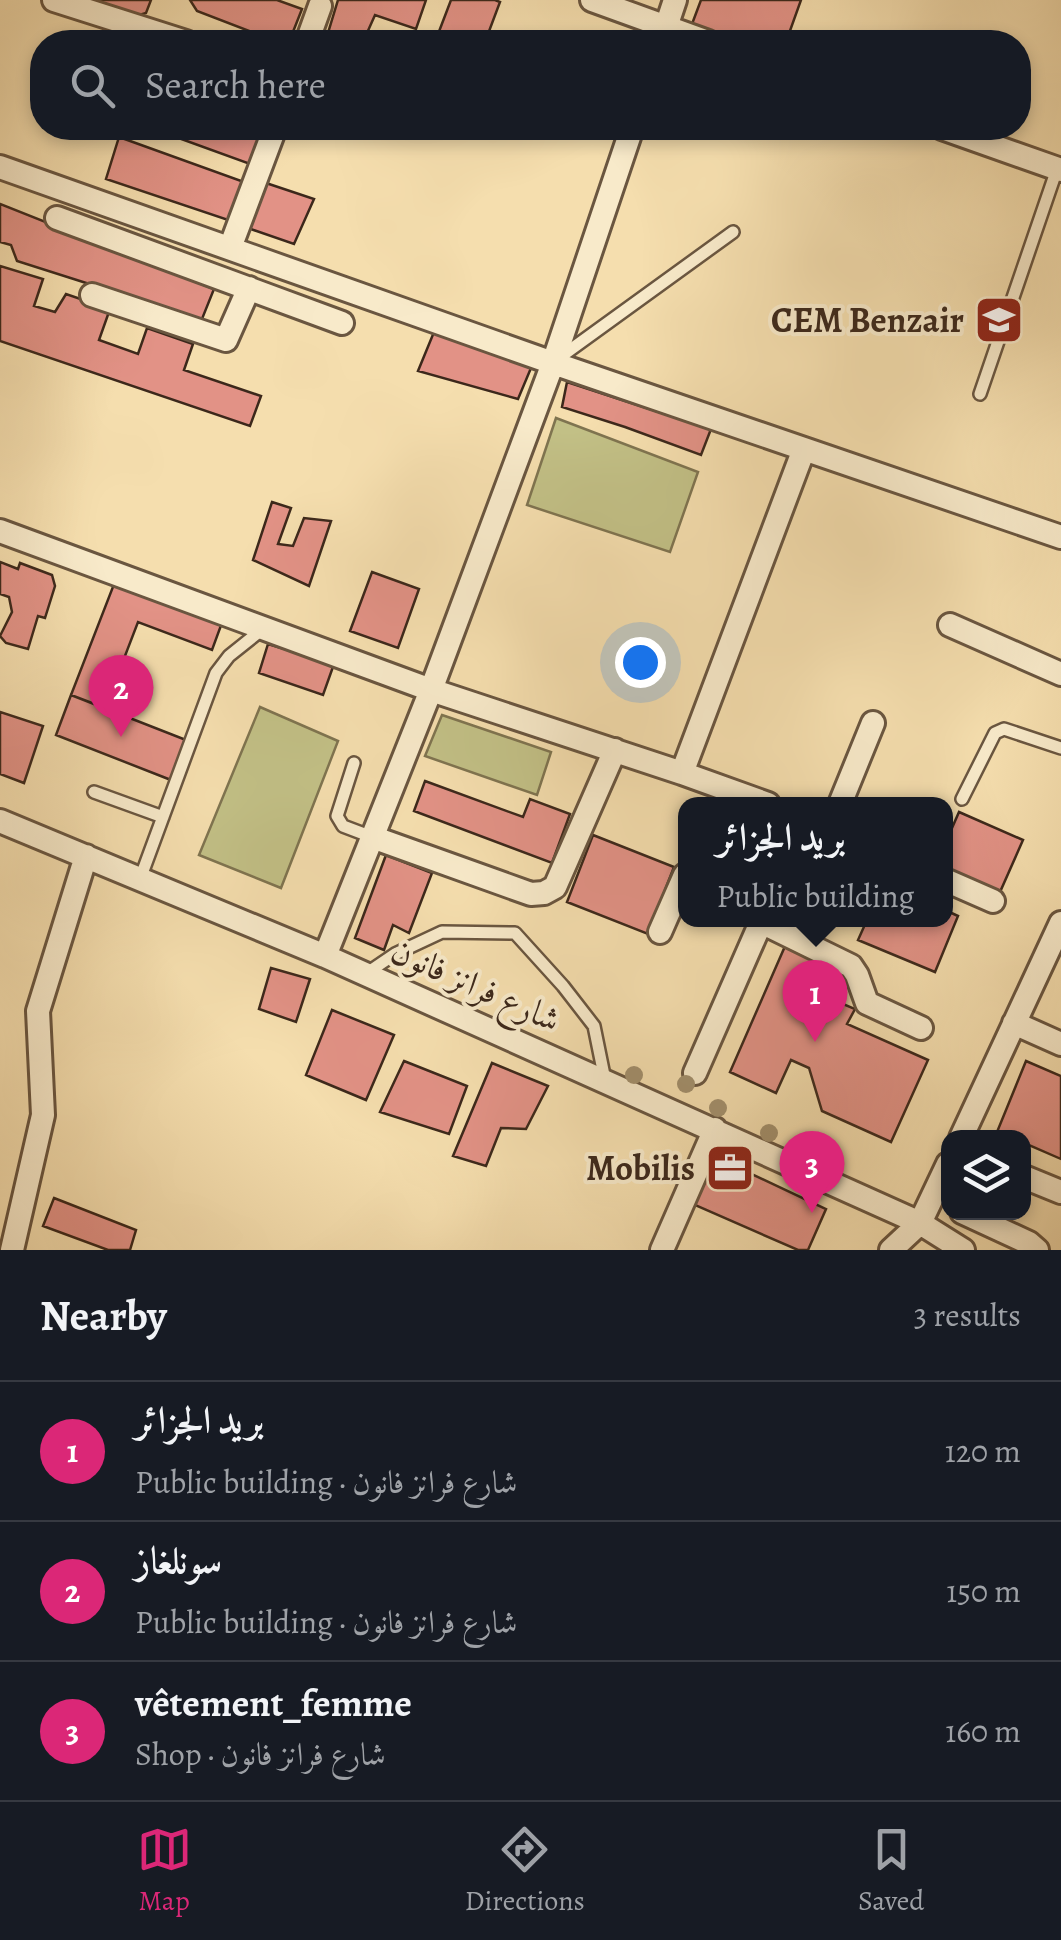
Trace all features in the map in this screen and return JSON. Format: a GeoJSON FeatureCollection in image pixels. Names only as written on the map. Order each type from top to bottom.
{"type":"FeatureCollection","features":[{"type":"Feature","properties":{"kind":"street"},"geometry":{"type":"LineString","coordinates":[[54,0],[148,30]]}},
{"type":"Feature","properties":{"kind":"street"},"geometry":{"type":"LineString","coordinates":[[592,0],[653,30]]}},
{"type":"Feature","properties":{"kind":"street"},"geometry":{"type":"LineString","coordinates":[[665,30],[675,0]]}},
{"type":"Feature","properties":{"kind":"street"},"geometry":{"type":"LineString","coordinates":[[311,30],[320,6]]}},
{"type":"Feature","properties":{"kind":"street"},"geometry":{"type":"LineString","coordinates":[[198,270],[220,245],[269,140]]}},
{"type":"Feature","properties":{"kind":"street"},"geometry":{"type":"LineString","coordinates":[[325,956],[553,362],[628,140]]}},
{"type":"Feature","properties":{"kind":"street"},"geometry":{"type":"LineString","coordinates":[[975,140],[1059,170]]}},
{"type":"Feature","properties":{"kind":"street"},"geometry":{"type":"LineString","coordinates":[[0,167],[1061,537]]}},
{"type":"Feature","properties":{"kind":"street"},"geometry":{"type":"LineString","coordinates":[[56,218],[342,323]]}},
{"type":"Feature","properties":{"kind":"street"},"geometry":{"type":"LineString","coordinates":[[92,295],[226,340],[249,288]]}},
{"type":"Feature","properties":{"kind":"street"},"geometry":{"type":"LineString","coordinates":[[682,772],[804,449]]}},
{"type":"Feature","properties":{"kind":"street"},"geometry":{"type":"LineString","coordinates":[[0,531],[430,690],[682,772],[719,796]]}},
{"type":"Feature","properties":{"kind":"street"},"geometry":{"type":"LineString","coordinates":[[950,624],[1061,674]]}},
{"type":"Feature","properties":{"kind":"street"},"geometry":{"type":"LineString","coordinates":[[843,797],[873,723]]}},
{"type":"Feature","properties":{"kind":"street"},"geometry":{"type":"LineString","coordinates":[[372,837],[530,894],[544,893],[555,888],[615,750]]}},
{"type":"Feature","properties":{"kind":"street","name":"شارع فرانز فانون"},"geometry":{"type":"LineString","coordinates":[[0,821],[325,956],[605,1080],[920,1223],[964,1250]]}},
{"type":"Feature","properties":{"kind":"street"},"geometry":{"type":"LineString","coordinates":[[12,1250],[43,1114],[38,1010],[86,856]]}},
{"type":"Feature","properties":{"kind":"street"},"geometry":{"type":"LineString","coordinates":[[953,884],[993,901]]}},
{"type":"Feature","properties":{"kind":"street"},"geometry":{"type":"LineString","coordinates":[[660,932],[678,891]]}},
{"type":"Feature","properties":{"kind":"street"},"geometry":{"type":"LineString","coordinates":[[965,1130],[1061,923]]}},
{"type":"Feature","properties":{"kind":"street"},"geometry":{"type":"LineString","coordinates":[[695,1073],[759,927]]}},
{"type":"Feature","properties":{"kind":"street"},"geometry":{"type":"LineString","coordinates":[[774,927],[851,966],[867,1003],[921,1028]]}},
{"type":"Feature","properties":{"kind":"street"},"geometry":{"type":"LineString","coordinates":[[1014,1023],[1061,1044]]}},
{"type":"Feature","properties":{"kind":"street"},"geometry":{"type":"LineString","coordinates":[[662,1250],[715,1130]]}},
{"type":"Feature","properties":{"kind":"street"},"geometry":{"type":"LineString","coordinates":[[1031,1180],[1061,1192]]}},
{"type":"Feature","properties":{"kind":"street"},"geometry":{"type":"LineString","coordinates":[[891,1250],[940,1202]]}},
{"type":"Feature","properties":{"kind":"street"},"geometry":{"type":"LineString","coordinates":[[979,1220],[1038,1250]]}},
{"type":"Feature","properties":{"kind":"lane"},"geometry":{"type":"LineString","coordinates":[[980,394],[1059,170]]}},
{"type":"Feature","properties":{"kind":"lane"},"geometry":{"type":"LineString","coordinates":[[553,362],[734,232]]}},
{"type":"Feature","properties":{"kind":"lane"},"geometry":{"type":"LineString","coordinates":[[140,879],[216,673],[229,656],[264,628]]}},
{"type":"Feature","properties":{"kind":"lane"},"geometry":{"type":"LineString","coordinates":[[962,799],[994,733],[1004,729],[1061,748]]}},
{"type":"Feature","properties":{"kind":"lane"},"geometry":{"type":"LineString","coordinates":[[354,763],[337,816],[343,826],[372,837]]}},
{"type":"Feature","properties":{"kind":"lane"},"geometry":{"type":"LineString","coordinates":[[94,792],[163,817]]}},
{"type":"Feature","properties":{"kind":"lane"},"geometry":{"type":"LineString","coordinates":[[366,974],[395,954],[442,932],[515,934],[594,1026],[605,1080]]}},
{"type":"Feature","properties":{"kind":"shaded area"},"geometry":{"type":"Polygon","coordinates":[[[556,418],[698,472],[670,552],[527,505],[556,418]]]}},
{"type":"Feature","properties":{"kind":"shaded area"},"geometry":{"type":"Polygon","coordinates":[[[260,707],[338,741],[281,888],[199,855],[260,707]]]}},
{"type":"Feature","properties":{"kind":"shaded area"},"geometry":{"type":"Polygon","coordinates":[[[442,715],[551,752],[537,795],[425,756],[442,715]]]}},
{"type":"Feature","properties":{"kind":"building"},"geometry":{"type":"Polygon","coordinates":[[[72,0],[151,0],[146,13],[122,20],[72,0]]]}},
{"type":"Feature","properties":{"kind":"building"},"geometry":{"type":"Polygon","coordinates":[[[190,0],[277,0],[302,9],[294,30],[247,30],[197,11],[190,0]]]}},
{"type":"Feature","properties":{"kind":"building"},"geometry":{"type":"Polygon","coordinates":[[[338,0],[426,0],[416,29],[375,15],[368,30],[329,30],[338,0]]]}},
{"type":"Feature","properties":{"kind":"building"},"geometry":{"type":"Polygon","coordinates":[[[451,0],[500,2],[490,30],[440,30],[451,0]]]}},
{"type":"Feature","properties":{"kind":"building"},"geometry":{"type":"Polygon","coordinates":[[[701,0],[801,0],[790,30],[709,30],[692,24],[701,0]]]}},
{"type":"Feature","properties":{"kind":"building"},"geometry":{"type":"Polygon","coordinates":[[[118,140],[127,140],[244,182],[231,221],[106,179],[118,140]]]}},
{"type":"Feature","properties":{"kind":"building"},"geometry":{"type":"Polygon","coordinates":[[[184,140],[259,140],[250,164],[184,140]]]}},
{"type":"Feature","properties":{"kind":"building"},"geometry":{"type":"Polygon","coordinates":[[[266,183],[314,199],[294,244],[245,227],[266,183]]]}},
{"type":"Feature","properties":{"kind":"building"},"geometry":{"type":"Polygon","coordinates":[[[0,204],[214,289],[200,324],[17,261],[11,245],[0,242],[0,204]]]}},
{"type":"Feature","properties":{"kind":"building"},"geometry":{"type":"Polygon","coordinates":[[[0,266],[43,279],[34,306],[55,312],[66,294],[110,309],[99,340],[138,354],[147,328],[193,344],[184,370],[261,396],[250,426],[0,341],[0,266]]]}},
{"type":"Feature","properties":{"kind":"building"},"geometry":{"type":"Polygon","coordinates":[[[434,332],[531,368],[518,399],[418,371],[434,332]]]}},
{"type":"Feature","properties":{"kind":"building"},"geometry":{"type":"Polygon","coordinates":[[[567,382],[711,429],[701,455],[562,407],[567,382]]]}},
{"type":"Feature","properties":{"kind":"building"},"geometry":{"type":"Polygon","coordinates":[[[272,502],[291,508],[278,544],[293,546],[304,518],[331,521],[309,586],[253,560],[272,502]]]}},
{"type":"Feature","properties":{"kind":"building"},"geometry":{"type":"Polygon","coordinates":[[[0,562],[18,569],[20,563],[52,575],[55,586],[45,618],[38,616],[28,649],[6,643],[0,636],[12,612],[9,597],[0,594],[0,562]]]}},
{"type":"Feature","properties":{"kind":"building"},"geometry":{"type":"Polygon","coordinates":[[[372,572],[419,589],[398,648],[350,631],[372,572]]]}},
{"type":"Feature","properties":{"kind":"building"},"geometry":{"type":"Polygon","coordinates":[[[116,579],[223,620],[212,650],[138,622],[105,708],[71,695],[116,579]]]}},
{"type":"Feature","properties":{"kind":"building"},"geometry":{"type":"Polygon","coordinates":[[[268,644],[334,664],[323,695],[259,673],[268,644]]]}},
{"type":"Feature","properties":{"kind":"building"},"geometry":{"type":"Polygon","coordinates":[[[71,695],[186,740],[171,780],[56,735],[71,695]]]}},
{"type":"Feature","properties":{"kind":"building"},"geometry":{"type":"Polygon","coordinates":[[[0,712],[43,726],[24,783],[0,774],[0,712]]]}},
{"type":"Feature","properties":{"kind":"building"},"geometry":{"type":"Polygon","coordinates":[[[425,781],[523,817],[530,799],[570,814],[552,863],[414,811],[425,781]]]}},
{"type":"Feature","properties":{"kind":"building"},"geometry":{"type":"Polygon","coordinates":[[[959,812],[1023,840],[1000,892],[953,871],[953,826],[959,812]]]}},
{"type":"Feature","properties":{"kind":"building"},"geometry":{"type":"Polygon","coordinates":[[[593,835],[674,867],[648,934],[567,902],[593,835]]]}},
{"type":"Feature","properties":{"kind":"building"},"geometry":{"type":"Polygon","coordinates":[[[386,855],[432,873],[409,933],[393,925],[384,950],[355,938],[386,855]]]}},
{"type":"Feature","properties":{"kind":"building"},"geometry":{"type":"Polygon","coordinates":[[[953,914],[958,916],[935,972],[858,940],[864,927],[953,927],[953,914]]]}},
{"type":"Feature","properties":{"kind":"building"},"geometry":{"type":"Polygon","coordinates":[[[786,944],[835,965],[822,995],[855,1009],[847,1024],[928,1060],[891,1142],[822,1111],[809,1068],[791,1060],[776,1093],[730,1072],[786,944]]]}},
{"type":"Feature","properties":{"kind":"building"},"geometry":{"type":"Polygon","coordinates":[[[271,968],[310,979],[296,1022],[259,1009],[271,968]]]}},
{"type":"Feature","properties":{"kind":"building"},"geometry":{"type":"Polygon","coordinates":[[[332,1010],[394,1035],[366,1100],[306,1075],[332,1010]]]}},
{"type":"Feature","properties":{"kind":"building"},"geometry":{"type":"Polygon","coordinates":[[[404,1061],[467,1086],[449,1134],[380,1112],[404,1061]]]}},
{"type":"Feature","properties":{"kind":"building"},"geometry":{"type":"Polygon","coordinates":[[[1026,1061],[1061,1076],[1061,1159],[1031,1146],[1031,1130],[998,1130],[1026,1061]]]}},
{"type":"Feature","properties":{"kind":"building"},"geometry":{"type":"Polygon","coordinates":[[[492,1063],[548,1086],[526,1129],[501,1128],[486,1166],[453,1156],[492,1063]]]}},
{"type":"Feature","properties":{"kind":"building"},"geometry":{"type":"Polygon","coordinates":[[[711,1155],[826,1209],[808,1250],[798,1250],[688,1202],[711,1155]]]}},
{"type":"Feature","properties":{"kind":"building"},"geometry":{"type":"Polygon","coordinates":[[[54,1198],[136,1230],[130,1250],[108,1250],[43,1226],[54,1198]]]}},
{"type":"Feature","properties":{"kind":"place","name":"CEM Benzair"},"geometry":{"type":"Point","coordinates":[999,320]}},
{"type":"Feature","properties":{"kind":"place","name":"سونلغاز"},"geometry":{"type":"Point","coordinates":[121,737]}},
{"type":"Feature","properties":{"kind":"place","name":"بريد الجزائر"},"geometry":{"type":"Point","coordinates":[815,1042]}},
{"type":"Feature","properties":{"kind":"place","name":"Mobilis"},"geometry":{"type":"Point","coordinates":[730,1168]}},
{"type":"Feature","properties":{"kind":"place","name":"vêtement_femme"},"geometry":{"type":"Point","coordinates":[812,1213]}}]}
